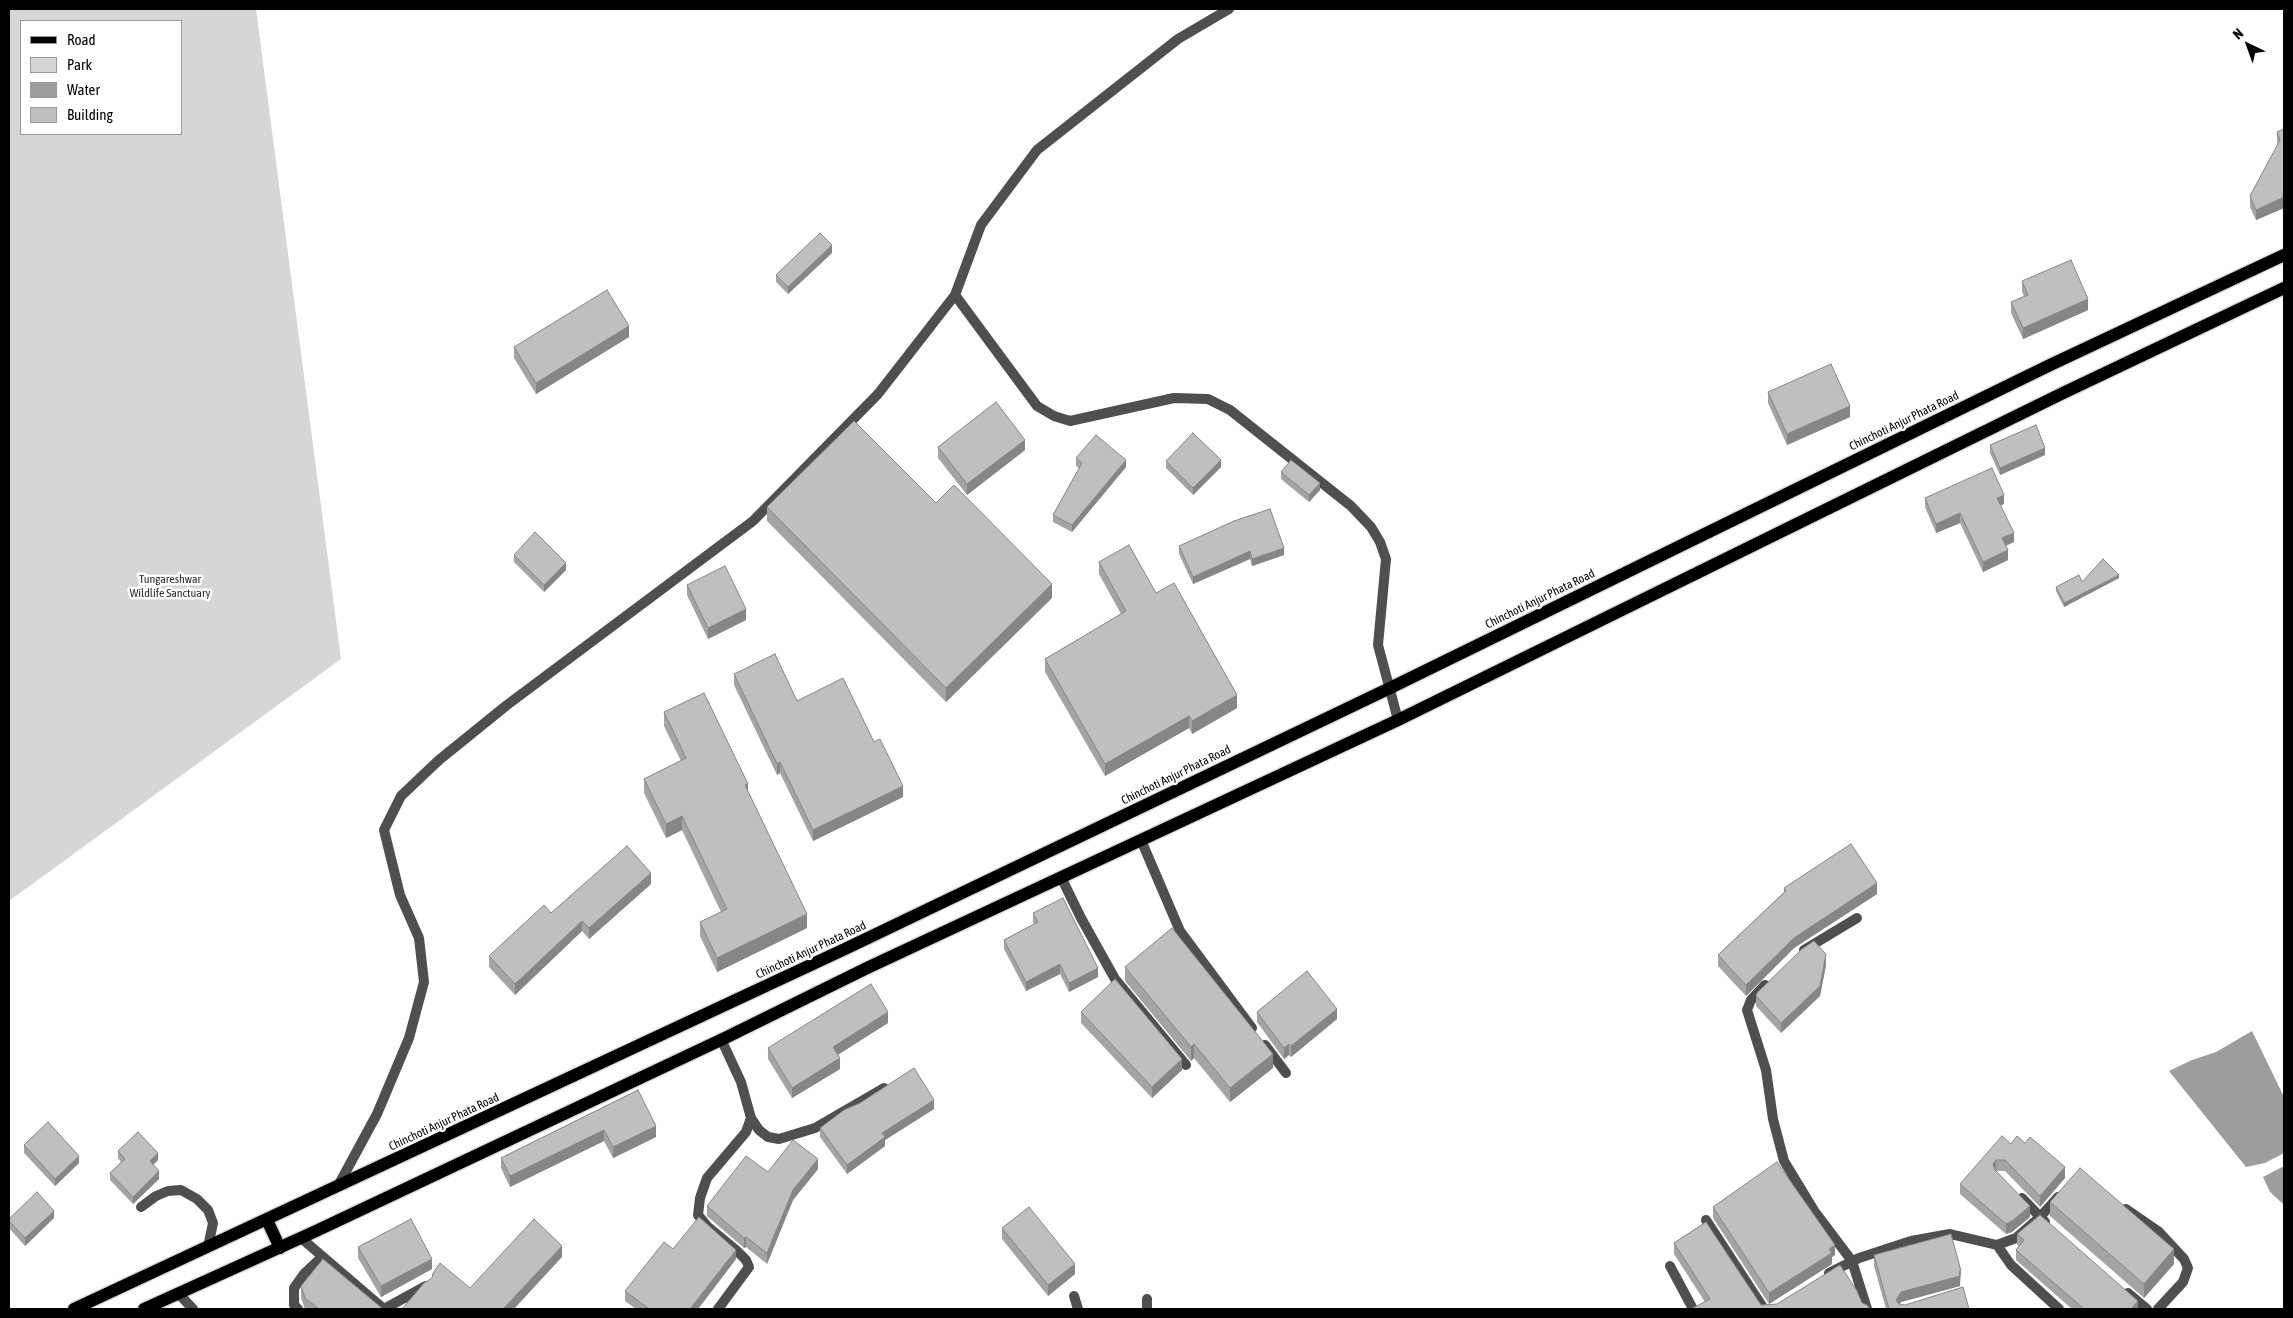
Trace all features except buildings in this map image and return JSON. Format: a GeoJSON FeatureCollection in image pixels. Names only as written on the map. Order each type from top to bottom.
{"type":"FeatureCollection","features":[{"type":"Feature","properties":{"kind":"main road","name":"Chinchoti Anjur Phata Road"},"geometry":{"type":"LineString","coordinates":[[74,1309],[847,948],[1390,688],[2048,366],[2284,254]]}},
{"type":"Feature","properties":{"kind":"main road"},"geometry":{"type":"LineString","coordinates":[[144,1309],[280,1248],[867,968],[1398,720],[2061,394],[2284,288]]}},
{"type":"Feature","properties":{"kind":"main road"},"geometry":{"type":"LineString","coordinates":[[267,1220],[280,1248]]}},
{"type":"Feature","properties":{"kind":"street"},"geometry":{"type":"LineString","coordinates":[[338,1186],[377,1114],[409,1038],[424,982],[419,938],[400,895],[384,830],[401,796],[439,760],[507,705],[753,521],[878,394],[955,295],[982,225],[1037,150],[1178,39],[1229,9]]}},
{"type":"Feature","properties":{"kind":"street"},"geometry":{"type":"LineString","coordinates":[[955,295],[1037,406],[1054,416],[1070,421],[1174,398],[1208,398],[1230,410],[1351,506],[1371,527],[1380,542],[1386,559],[1378,644],[1398,720]]}},
{"type":"Feature","properties":{"kind":"street"},"geometry":{"type":"LineString","coordinates":[[1141,840],[1180,931],[1286,1073]]}},
{"type":"Feature","properties":{"kind":"street"},"geometry":{"type":"LineString","coordinates":[[1061,877],[1115,980],[1186,1065]]}},
{"type":"Feature","properties":{"kind":"street"},"geometry":{"type":"LineString","coordinates":[[1798,954],[1818,940],[1857,918]]}},
{"type":"Feature","properties":{"kind":"street"},"geometry":{"type":"LineString","coordinates":[[1774,977],[1751,1000],[1747,1010],[1766,1070],[1772,1119],[1784,1161],[1815,1212],[1852,1261],[1868,1309]]}},
{"type":"Feature","properties":{"kind":"street"},"geometry":{"type":"LineString","coordinates":[[721,1039],[741,1082],[751,1118],[758,1130],[768,1137],[779,1139],[815,1128],[890,1085]]}},
{"type":"Feature","properties":{"kind":"street"},"geometry":{"type":"LineString","coordinates":[[718,1309],[749,1268],[746,1260],[736,1250],[702,1222],[698,1215],[700,1198],[707,1178],[746,1132],[751,1118]]}},
{"type":"Feature","properties":{"kind":"street"},"geometry":{"type":"LineString","coordinates":[[1818,1279],[1852,1261],[1910,1241],[1950,1234],[1997,1245],[2016,1238],[2040,1217],[2066,1187]]}},
{"type":"Feature","properties":{"kind":"street"},"geometry":{"type":"LineString","coordinates":[[141,1207],[156,1196],[168,1191],[181,1190],[197,1198],[208,1210],[214,1223],[208,1247]]}},
{"type":"Feature","properties":{"kind":"street"},"geometry":{"type":"LineString","coordinates":[[2014,1190],[2054,1230]]}},
{"type":"Feature","properties":{"kind":"street"},"geometry":{"type":"LineString","coordinates":[[2126,1209],[2158,1231],[2184,1259],[2188,1268],[2182,1282],[2158,1309]]}},
{"type":"Feature","properties":{"kind":"street"},"geometry":{"type":"LineString","coordinates":[[1706,1220],[1764,1309]]}},
{"type":"Feature","properties":{"kind":"street"},"geometry":{"type":"LineString","coordinates":[[301,1238],[384,1309],[426,1286]]}},
{"type":"Feature","properties":{"kind":"street"},"geometry":{"type":"LineString","coordinates":[[1997,1245],[2011,1264],[2058,1309]]}},
{"type":"Feature","properties":{"kind":"street"},"geometry":{"type":"LineString","coordinates":[[298,1309],[294,1305],[294,1288],[304,1274],[322,1256]]}},
{"type":"Feature","properties":{"kind":"street"},"geometry":{"type":"LineString","coordinates":[[1670,1266],[1692,1309]]}},
{"type":"Feature","properties":{"kind":"street"},"geometry":{"type":"LineString","coordinates":[[2118,1285],[2147,1309]]}},
{"type":"Feature","properties":{"kind":"street"},"geometry":{"type":"LineString","coordinates":[[178,1293],[193,1309]]}},
{"type":"Feature","properties":{"kind":"street"},"geometry":{"type":"LineString","coordinates":[[1074,1296],[1078,1309]]}},
{"type":"Feature","properties":{"kind":"green space","name":"Tungareshwar Wildlife Sanctuary"},"geometry":{"type":"Polygon","coordinates":[[[9,9],[256,9],[341,659],[9,901],[9,9]]]}},
{"type":"Feature","properties":{"kind":"water"},"geometry":{"type":"Polygon","coordinates":[[[2252,1031],[2284,1097],[2284,1153],[2265,1163],[2246,1167],[2169,1071],[2192,1060],[2216,1052],[2252,1031]]]}},
{"type":"Feature","properties":{"kind":"water"},"geometry":{"type":"Polygon","coordinates":[[[2284,1166],[2284,1205],[2270,1192],[2263,1177],[2284,1166]]]}}]}
